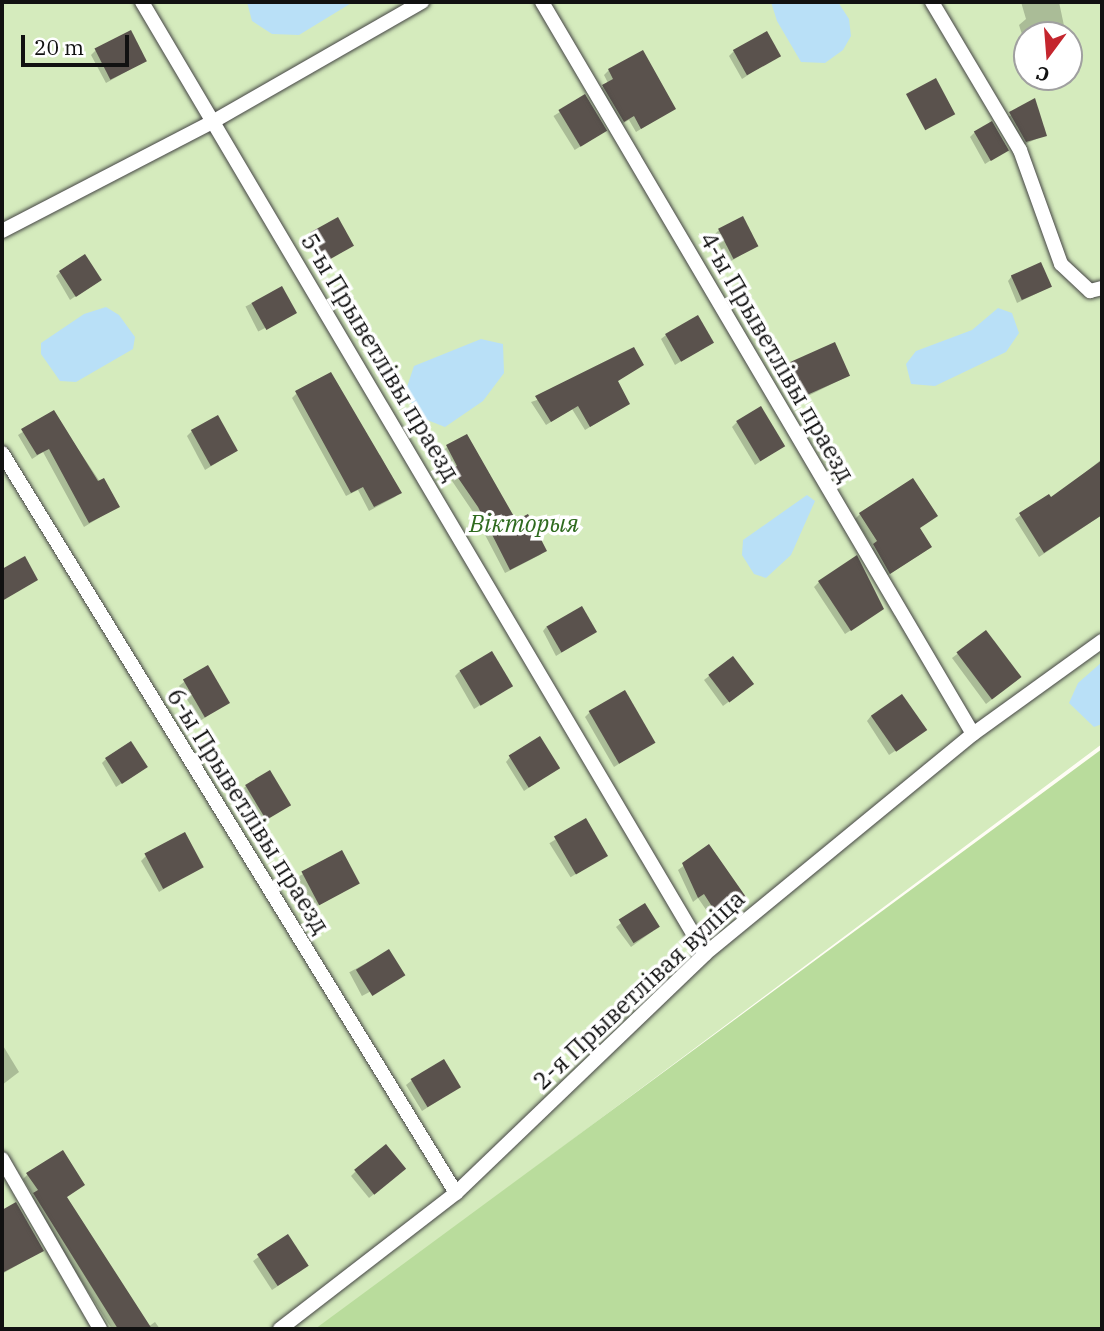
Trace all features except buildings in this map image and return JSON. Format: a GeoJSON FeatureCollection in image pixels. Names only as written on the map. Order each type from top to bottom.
{"type":"FeatureCollection","features":[{"type":"Feature","properties":{"kind":"lane","name":"5-ы Прыветлівы праезд"},"geometry":{"type":"LineString","coordinates":[[142,2],[705,954]]}},
{"type":"Feature","properties":{"kind":"lane"},"geometry":{"type":"LineString","coordinates":[[2,231],[214,121],[422,2]]}},
{"type":"Feature","properties":{"kind":"lane","name":"4-ы Прыветлівы праезд"},"geometry":{"type":"LineString","coordinates":[[542,2],[973,734]]}},
{"type":"Feature","properties":{"kind":"lane"},"geometry":{"type":"LineString","coordinates":[[932,2],[1020,150],[1061,264],[1090,291],[1102,288]]}},
{"type":"Feature","properties":{"kind":"lane","name":"6-ы Прыветлівы праезд"},"geometry":{"type":"LineString","coordinates":[[2,453],[456,1193]]}},
{"type":"Feature","properties":{"kind":"lane","name":"2-я Прыветлівая вуліца"},"geometry":{"type":"LineString","coordinates":[[280,1329],[456,1193],[705,954],[973,734],[1102,640]]}},
{"type":"Feature","properties":{"kind":"lane"},"geometry":{"type":"LineString","coordinates":[[2,1159],[100,1329]]}},
{"type":"Feature","properties":{"kind":"green space","name":"Вікторыя"},"geometry":{"type":"Polygon","coordinates":[[[2,2],[1102,2],[1102,744],[319,1329],[2,1329],[2,2]]]}},
{"type":"Feature","properties":{"kind":"green space"},"geometry":{"type":"Polygon","coordinates":[[[1102,749],[1102,1329],[315,1329],[1102,749]]]}},
{"type":"Feature","properties":{"kind":"water"},"geometry":{"type":"Polygon","coordinates":[[[247,2],[353,2],[299,35],[272,34],[252,21],[247,2]]]}},
{"type":"Feature","properties":{"kind":"water"},"geometry":{"type":"Polygon","coordinates":[[[771,2],[838,2],[849,19],[851,36],[843,50],[825,63],[801,62],[777,21],[771,2]]]}},
{"type":"Feature","properties":{"kind":"water"},"geometry":{"type":"Polygon","coordinates":[[[106,307],[119,315],[135,337],[133,349],[76,382],[60,381],[41,354],[41,343],[84,314],[106,307]]]}},
{"type":"Feature","properties":{"kind":"water"},"geometry":{"type":"Polygon","coordinates":[[[998,308],[1012,313],[1019,333],[1006,352],[935,386],[911,384],[906,364],[916,351],[972,330],[998,308]]]}},
{"type":"Feature","properties":{"kind":"water"},"geometry":{"type":"Polygon","coordinates":[[[481,339],[503,344],[504,373],[483,401],[445,427],[417,416],[406,390],[414,366],[481,339]]]}},
{"type":"Feature","properties":{"kind":"water"},"geometry":{"type":"Polygon","coordinates":[[[807,495],[815,501],[791,555],[766,578],[754,574],[742,555],[743,540],[807,495]]]}},
{"type":"Feature","properties":{"kind":"water"},"geometry":{"type":"Polygon","coordinates":[[[1102,662],[1102,724],[1094,727],[1069,703],[1078,683],[1102,662]]]}}]}
